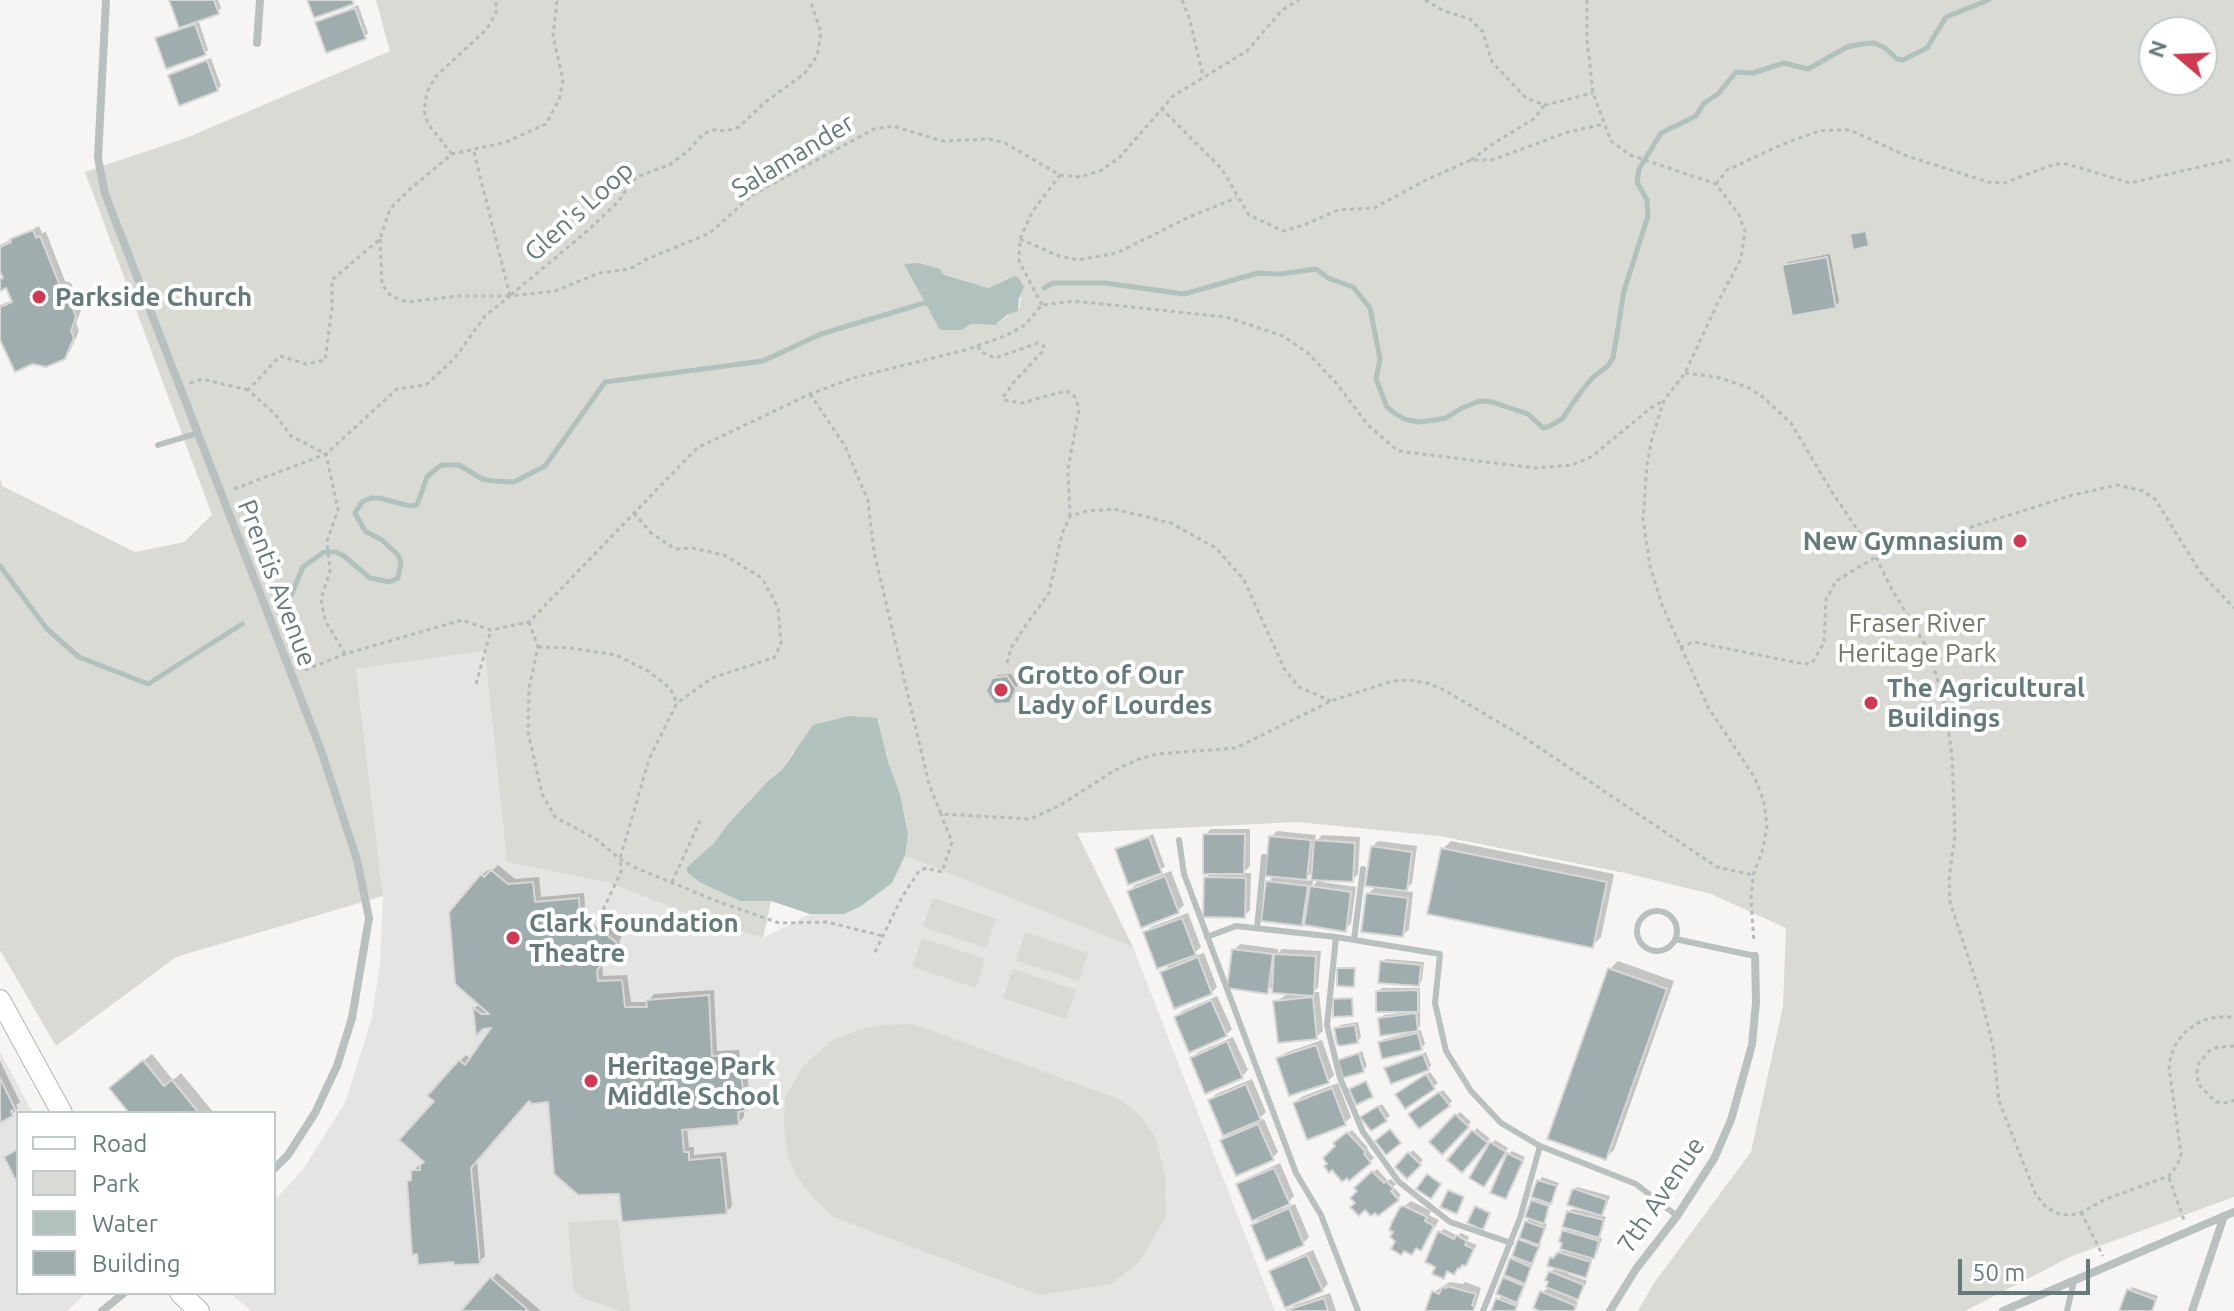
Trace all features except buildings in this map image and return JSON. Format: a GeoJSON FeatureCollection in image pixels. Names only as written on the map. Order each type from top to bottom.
{"type":"FeatureCollection","features":[{"type":"Feature","properties":{"kind":"main road"},"geometry":{"type":"LineString","coordinates":[[0,1000],[61,1111]]}},
{"type":"Feature","properties":{"kind":"main road"},"geometry":{"type":"LineString","coordinates":[[182,1295],[199,1311]]}},
{"type":"Feature","properties":{"kind":"street","name":"Prentis Avenue"},"geometry":{"type":"LineString","coordinates":[[106,0],[98,158],[105,194],[322,753],[353,847],[369,918],[352,1018],[337,1066],[315,1113],[288,1155],[276,1167]]}},
{"type":"Feature","properties":{"kind":"street"},"geometry":{"type":"LineString","coordinates":[[257,43],[260,0]]}},
{"type":"Feature","properties":{"kind":"street","name":"7th Avenue"},"geometry":{"type":"LineString","coordinates":[[1610,1311],[1714,1159],[1743,1084],[1753,1031],[1755,956]]}},
{"type":"Feature","properties":{"kind":"street"},"geometry":{"type":"LineString","coordinates":[[2003,1311],[2234,1212]]}},
{"type":"Feature","properties":{"kind":"street"},"geometry":{"type":"LineString","coordinates":[[2192,1311],[2224,1216]]}},
{"type":"Feature","properties":{"kind":"street"},"geometry":{"type":"LineString","coordinates":[[102,1311],[122,1295]]}},
{"type":"Feature","properties":{"kind":"lane"},"geometry":{"type":"LineString","coordinates":[[158,445],[198,433]]}},
{"type":"Feature","properties":{"kind":"lane"},"geometry":{"type":"LineString","coordinates":[[1179,840],[1184,874],[1296,1173],[1321,1215],[1358,1311]]}},
{"type":"Feature","properties":{"kind":"lane"},"geometry":{"type":"LineString","coordinates":[[1257,928],[1264,857]]}},
{"type":"Feature","properties":{"kind":"lane"},"geometry":{"type":"LineString","coordinates":[[1354,940],[1363,869]]}},
{"type":"Feature","properties":{"kind":"lane"},"geometry":{"type":"LineString","coordinates":[[1651,911],[1664,912],[1677,926],[1675,939],[1660,951],[1646,949],[1636,932],[1640,919],[1651,911]]}},
{"type":"Feature","properties":{"kind":"lane"},"geometry":{"type":"LineString","coordinates":[[1207,937],[1236,926],[1336,937],[1440,954],[1435,1003],[1446,1051],[1471,1091],[1501,1123],[1540,1146],[1636,1184],[1677,1216]]}},
{"type":"Feature","properties":{"kind":"lane"},"geometry":{"type":"LineString","coordinates":[[1336,937],[1327,1025],[1340,1078],[1363,1132],[1399,1182],[1450,1222],[1511,1243]]}},
{"type":"Feature","properties":{"kind":"lane"},"geometry":{"type":"LineString","coordinates":[[1675,939],[1755,956]]}},
{"type":"Feature","properties":{"kind":"lane"},"geometry":{"type":"LineString","coordinates":[[1483,1311],[1520,1218],[1540,1146]]}},
{"type":"Feature","properties":{"kind":"lane"},"geometry":{"type":"LineString","coordinates":[[2067,1311],[2074,1281]]}},
{"type":"Feature","properties":{"kind":"path"},"geometry":{"type":"LineString","coordinates":[[452,154],[428,124],[424,110],[427,92],[436,76],[487,29],[496,13],[496,0]]}},
{"type":"Feature","properties":{"kind":"path"},"geometry":{"type":"LineString","coordinates":[[248,390],[280,356],[306,364],[325,360],[332,308],[332,280],[380,239],[390,209],[452,154],[506,142],[546,124],[559,100],[563,80],[553,36],[557,0]]}},
{"type":"Feature","properties":{"kind":"path","name":"Glen's Loop"},"geometry":{"type":"LineString","coordinates":[[510,296],[586,232],[619,201],[630,183],[639,176],[669,165],[688,151],[703,134],[739,127],[764,103],[804,74],[817,56],[821,32],[810,0]]}},
{"type":"Feature","properties":{"kind":"path"},"geometry":{"type":"LineString","coordinates":[[1182,0],[1203,76]]}},
{"type":"Feature","properties":{"kind":"path"},"geometry":{"type":"LineString","coordinates":[[1042,305],[1019,261],[1020,239],[1032,212],[1060,175],[1080,177],[1102,170],[1120,157],[1173,96],[1247,51],[1282,10],[1299,0]]}},
{"type":"Feature","properties":{"kind":"path"},"geometry":{"type":"LineString","coordinates":[[1425,0],[1444,11],[1470,19],[1483,32],[1492,62],[1526,98],[1545,105],[1593,93]]}},
{"type":"Feature","properties":{"kind":"path"},"geometry":{"type":"LineString","coordinates":[[1587,0],[1587,39],[1593,93],[1611,141],[1630,155],[1716,184],[1739,215],[1745,231],[1741,259],[1685,373],[1664,400],[1652,438],[1643,520],[1650,566],[1680,647],[1708,707],[1755,778],[1764,802],[1767,827],[1753,875],[1751,901],[1755,956]]}},
{"type":"Feature","properties":{"kind":"path"},"geometry":{"type":"LineString","coordinates":[[1161,108],[1221,168],[1249,215],[1283,231],[1338,210],[1374,208],[1471,160],[1535,118],[1545,105]]}},
{"type":"Feature","properties":{"kind":"path"},"geometry":{"type":"LineString","coordinates":[[1471,160],[1492,160],[1568,132],[1604,124]]}},
{"type":"Feature","properties":{"kind":"path","name":"Salamander"},"geometry":{"type":"LineString","coordinates":[[380,239],[382,285],[391,296],[407,302],[458,296],[510,296],[555,291],[599,273],[630,269],[710,233],[752,195],[874,129],[893,126],[943,141],[989,139],[1005,143],[1060,175]]}},
{"type":"Feature","properties":{"kind":"path"},"geometry":{"type":"LineString","coordinates":[[1716,184],[1727,170],[1783,144],[1819,131],[1835,130],[1850,130],[1907,156],[1988,182],[2004,183],[2055,164],[2067,164],[2130,183],[2234,159]]}},
{"type":"Feature","properties":{"kind":"path"},"geometry":{"type":"LineString","coordinates":[[221,494],[326,454],[397,389],[426,385],[454,359],[485,316],[510,296],[474,150]]}},
{"type":"Feature","properties":{"kind":"path"},"geometry":{"type":"LineString","coordinates":[[1020,239],[1059,256],[1078,260],[1117,253],[1237,197]]}},
{"type":"Feature","properties":{"kind":"path"},"geometry":{"type":"LineString","coordinates":[[292,676],[345,654],[462,620],[491,630],[529,622],[697,448],[810,394],[853,378],[1005,336],[1025,325],[1042,305],[1074,301],[1226,317],[1283,336],[1308,353],[1337,384],[1368,425],[1398,451],[1535,468],[1572,465],[1591,457],[1664,400]]}},
{"type":"Feature","properties":{"kind":"path"},"geometry":{"type":"LineString","coordinates":[[978,345],[981,352],[995,358],[1038,343],[1044,346],[1043,351],[1014,382],[1004,400],[1022,403],[1065,391],[1072,393],[1079,409],[1068,469],[1070,516],[1062,534],[1049,593],[1011,648],[1007,663]]}},
{"type":"Feature","properties":{"kind":"path"},"geometry":{"type":"LineString","coordinates":[[1685,373],[1733,381],[1747,387],[1791,423],[1876,557],[1929,651],[1944,702],[1952,755],[1955,835],[1949,879],[1950,902],[1980,993],[1993,1046],[1999,1101],[2036,1195],[2054,1213],[2062,1215],[2081,1212],[2106,1199],[2169,1176],[2181,1154],[2169,1067],[2171,1055],[2187,1030],[2201,1021],[2234,1017]]}},
{"type":"Feature","properties":{"kind":"path"},"geometry":{"type":"LineString","coordinates":[[179,386],[202,379],[248,390],[275,414],[291,436],[326,454]]}},
{"type":"Feature","properties":{"kind":"path"},"geometry":{"type":"LineString","coordinates":[[810,394],[845,446],[868,501],[874,552],[929,784],[952,842],[942,872],[926,868],[919,871],[902,897],[875,952]]}},
{"type":"Feature","properties":{"kind":"path"},"geometry":{"type":"LineString","coordinates":[[326,454],[338,510],[327,541],[330,571],[321,599],[325,620],[345,654]]}},
{"type":"Feature","properties":{"kind":"path"},"geometry":{"type":"LineString","coordinates":[[1680,647],[1694,642],[1812,663],[1824,643],[1826,600],[1836,581],[1876,557],[2073,495],[2117,485],[2143,491],[2155,499],[2200,572],[2234,608]]}},
{"type":"Feature","properties":{"kind":"path"},"geometry":{"type":"LineString","coordinates":[[1070,516],[1114,509],[1156,517],[1216,548],[1244,580],[1285,670],[1299,687],[1331,701]]}},
{"type":"Feature","properties":{"kind":"path"},"geometry":{"type":"LineString","coordinates":[[621,954],[615,926],[602,912],[621,872],[620,859],[649,759],[677,703],[712,678],[775,657],[781,643],[778,608],[762,578],[724,555],[692,548],[675,549],[651,533],[634,513]]}},
{"type":"Feature","properties":{"kind":"path"},"geometry":{"type":"LineString","coordinates":[[529,622],[538,647],[529,688],[528,732],[542,794],[555,817],[596,839],[620,859],[779,923],[827,922],[883,936]]}},
{"type":"Feature","properties":{"kind":"path"},"geometry":{"type":"LineString","coordinates":[[476,684],[491,630]]}},
{"type":"Feature","properties":{"kind":"path"},"geometry":{"type":"LineString","coordinates":[[538,647],[616,655],[648,671],[670,688],[677,703]]}},
{"type":"Feature","properties":{"kind":"path"},"geometry":{"type":"LineString","coordinates":[[941,814],[1030,819],[1059,806],[1115,770],[1139,759],[1157,754],[1236,748],[1331,701],[1393,681],[1427,683],[1522,736],[1717,867],[1753,875]]}},
{"type":"Feature","properties":{"kind":"path"},"geometry":{"type":"LineString","coordinates":[[672,882],[700,821]]}},
{"type":"Feature","properties":{"kind":"path"},"geometry":{"type":"LineString","coordinates":[[2234,1046],[2209,1051],[2199,1063],[2197,1072],[2198,1084],[2216,1102],[2234,1100]]}},
{"type":"Feature","properties":{"kind":"path"},"geometry":{"type":"LineString","coordinates":[[2169,1176],[2189,1231]]}},
{"type":"Feature","properties":{"kind":"path"},"geometry":{"type":"LineString","coordinates":[[2081,1212],[2108,1266]]}},
{"type":"Feature","properties":{"kind":"shaded area"},"geometry":{"type":"Polygon","coordinates":[[[486,651],[507,862],[610,883],[694,916],[763,938],[810,914],[844,914],[892,883],[905,856],[1133,947],[1275,1311],[251,1311],[232,1295],[276,1295],[276,1199],[304,1168],[346,1101],[372,1017],[380,963],[383,896],[356,669],[486,651]]]}},
{"type":"Feature","properties":{"kind":"shaded area"},"geometry":{"type":"Polygon","coordinates":[[[0,1052],[32,1111],[16,1111],[16,1295],[84,1295],[67,1311],[0,1311],[0,1052]]]}},
{"type":"Feature","properties":{"kind":"green space","name":"Fraser River Heritage Park"},"geometry":{"type":"Polygon","coordinates":[[[376,0],[2234,0],[2234,1197],[2072,1256],[1965,1311],[1638,1311],[1654,1283],[1751,1152],[1783,1006],[1786,928],[1711,894],[1625,873],[1440,836],[1297,822],[1077,833],[1133,947],[905,856],[908,834],[900,794],[888,762],[794,751],[782,770],[727,825],[714,843],[686,868],[701,883],[740,901],[771,901],[763,938],[694,916],[610,883],[507,862],[485,651],[356,669],[383,896],[176,957],[56,1046],[0,950],[0,478],[2,486],[135,552],[184,542],[212,515],[85,172],[186,138],[390,51],[376,0]],[[940,269],[962,330],[971,324],[995,325],[1020,307],[1021,291],[1014,276],[989,288],[944,275],[940,269]]]}},
{"type":"Feature","properties":{"kind":"green space"},"geometry":{"type":"Polygon","coordinates":[[[933,898],[996,919],[986,948],[923,927],[933,898]]]}},
{"type":"Feature","properties":{"kind":"green space"},"geometry":{"type":"Polygon","coordinates":[[[1025,932],[1088,953],[1079,981],[1016,961],[1025,932]]]}},
{"type":"Feature","properties":{"kind":"green space"},"geometry":{"type":"Polygon","coordinates":[[[922,938],[985,959],[976,988],[912,967],[922,938]]]}},
{"type":"Feature","properties":{"kind":"green space"},"geometry":{"type":"Polygon","coordinates":[[[1013,969],[1076,990],[1066,1019],[1003,998],[1013,969]]]}},
{"type":"Feature","properties":{"kind":"green space"},"geometry":{"type":"Polygon","coordinates":[[[913,1024],[1119,1099],[1141,1116],[1155,1137],[1165,1174],[1166,1216],[1140,1261],[1111,1284],[1039,1295],[831,1216],[797,1177],[788,1156],[784,1127],[785,1098],[804,1065],[831,1041],[881,1025],[913,1024]]]}},
{"type":"Feature","properties":{"kind":"green space"},"geometry":{"type":"Polygon","coordinates":[[[618,1220],[630,1311],[583,1298],[573,1286],[568,1222],[618,1220]]]}},
{"type":"Feature","properties":{"kind":"water"},"geometry":{"type":"Polygon","coordinates":[[[919,263],[940,269],[944,275],[989,288],[1018,277],[1024,287],[1018,311],[995,325],[971,324],[962,330],[940,330],[904,264],[919,263]]]}},
{"type":"Feature","properties":{"kind":"water"},"geometry":{"type":"Polygon","coordinates":[[[849,716],[877,718],[900,794],[908,834],[905,856],[892,883],[861,906],[844,914],[810,914],[771,901],[740,901],[701,883],[688,873],[686,868],[714,843],[727,825],[782,770],[813,725],[849,716]]]}},
{"type":"Feature","properties":{"kind":"waterway"},"geometry":{"type":"LineString","coordinates":[[1044,288],[1053,283],[1105,283],[1184,294],[1258,273],[1280,274],[1316,269],[1328,278],[1353,287],[1370,308],[1380,359],[1376,379],[1387,407],[1396,414],[1418,422],[1435,420],[1446,418],[1480,401],[1528,414],[1543,428],[1550,426],[1562,419],[1593,377],[1613,358],[1624,291],[1648,216],[1647,200],[1637,182],[1639,169],[1661,133],[1696,116],[1704,103],[1718,94],[1736,72],[1753,73],[1784,63],[1808,69],[1847,47],[1873,43],[1903,60],[1927,48],[1946,17],[1989,0]]}},
{"type":"Feature","properties":{"kind":"waterway"},"geometry":{"type":"LineString","coordinates":[[287,605],[303,567],[324,552],[344,556],[370,578],[390,582],[398,578],[401,562],[398,555],[382,540],[365,531],[355,513],[362,502],[379,498],[417,505],[427,477],[441,465],[459,465],[482,479],[514,482],[545,466],[605,382],[763,361],[821,334],[931,301]]}},
{"type":"Feature","properties":{"kind":"waterway"},"geometry":{"type":"LineString","coordinates":[[0,566],[47,629],[79,657],[148,684],[242,624]]}},
{"type":"Feature","properties":{"kind":"place","name":"Parkside Church"},"geometry":{"type":"Point","coordinates":[39,297]}},
{"type":"Feature","properties":{"kind":"place","name":"New Gymnasium"},"geometry":{"type":"Point","coordinates":[2020,541]}},
{"type":"Feature","properties":{"kind":"place","name":"Grotto of Our Lady of Lourdes"},"geometry":{"type":"Point","coordinates":[1001,690]}},
{"type":"Feature","properties":{"kind":"place","name":"The Agricultural Buildings"},"geometry":{"type":"Point","coordinates":[1871,703]}},
{"type":"Feature","properties":{"kind":"place","name":"Clark Foundation Theatre"},"geometry":{"type":"Point","coordinates":[513,938]}},
{"type":"Feature","properties":{"kind":"place","name":"Heritage Park Middle School"},"geometry":{"type":"Point","coordinates":[591,1081]}}]}
